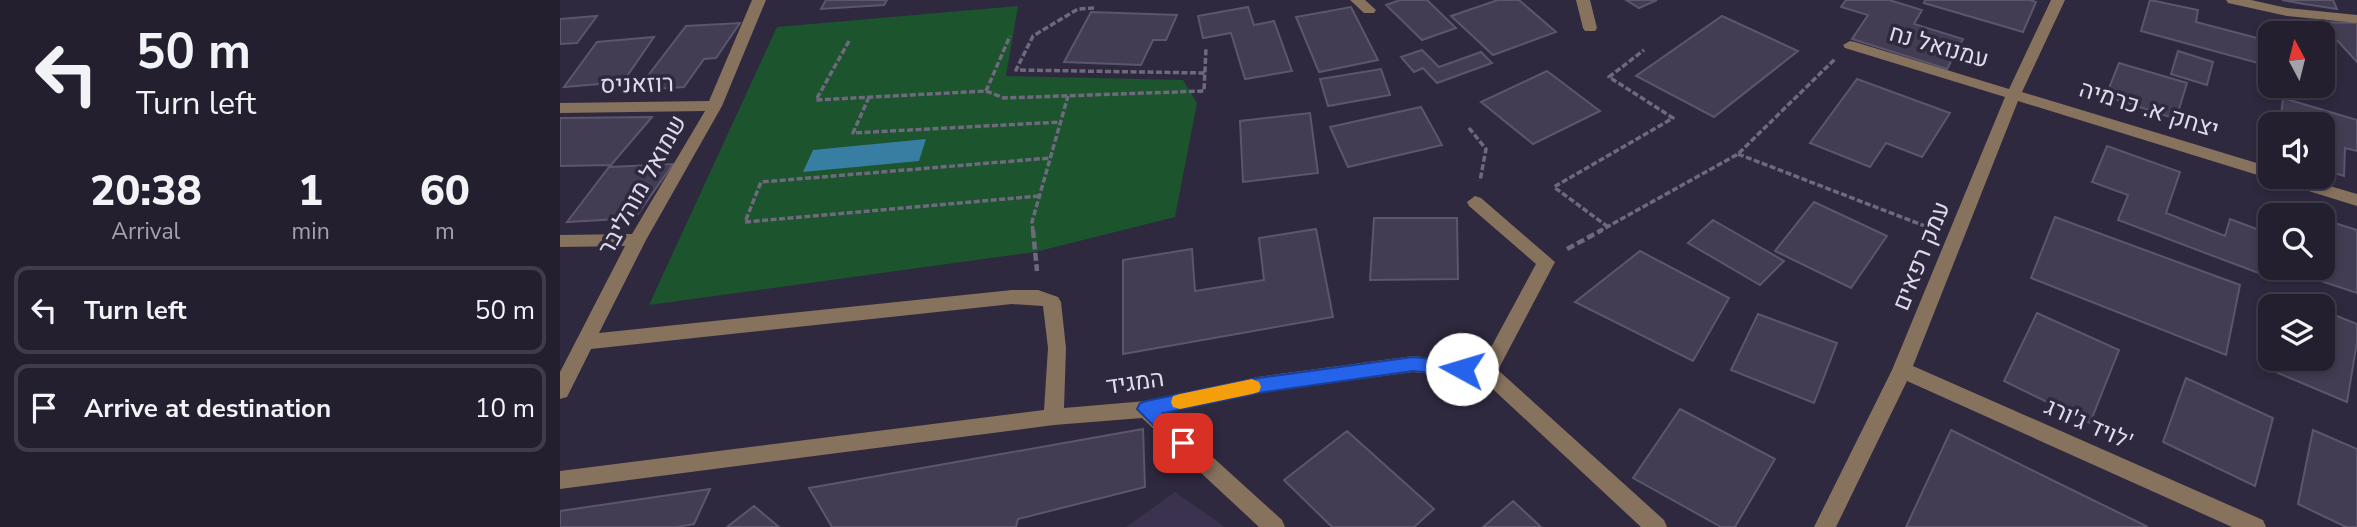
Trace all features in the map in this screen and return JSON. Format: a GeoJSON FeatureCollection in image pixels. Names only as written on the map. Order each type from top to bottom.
{"type":"FeatureCollection","features":[{"type":"Feature","properties":{"kind":"street","name":"שמואל מוהליבר"},"geometry":{"type":"LineString","coordinates":[[560,391],[637,240],[715,106],[759,0]]}},
{"type":"Feature","properties":{"kind":"street"},"geometry":{"type":"LineString","coordinates":[[1357,0],[1369,10]]}},
{"type":"Feature","properties":{"kind":"street"},"geometry":{"type":"LineString","coordinates":[[1583,0],[1590,28]]}},
{"type":"Feature","properties":{"kind":"street","name":"עמק רפאים"},"geometry":{"type":"LineString","coordinates":[[1825,527],[1902,370],[2014,93],[2058,0]]}},
{"type":"Feature","properties":{"kind":"street"},"geometry":{"type":"LineString","coordinates":[[2233,0],[2287,12],[2357,19]]}},
{"type":"Feature","properties":{"kind":"street","name":"עמנואל נח"},"geometry":{"type":"LineString","coordinates":[[1850,45],[2014,93]]}},
{"type":"Feature","properties":{"kind":"street","name":"יצחק א. כרמיה"},"geometry":{"type":"LineString","coordinates":[[2014,93],[2258,169]]}},
{"type":"Feature","properties":{"kind":"street","name":"רוזאניס"},"geometry":{"type":"LineString","coordinates":[[560,108],[715,106]]}},
{"type":"Feature","properties":{"kind":"street"},"geometry":{"type":"LineString","coordinates":[[2320,189],[2357,201]]}},
{"type":"Feature","properties":{"kind":"street"},"geometry":{"type":"LineString","coordinates":[[1475,202],[1546,262],[1487,372],[1656,527]]}},
{"type":"Feature","properties":{"kind":"street"},"geometry":{"type":"LineString","coordinates":[[560,242],[637,240]]}},
{"type":"Feature","properties":{"kind":"street"},"geometry":{"type":"LineString","coordinates":[[586,341],[1012,297],[1038,297],[1052,302],[1057,348],[1054,417]]}},
{"type":"Feature","properties":{"kind":"street","name":"המגיד"},"geometry":{"type":"LineString","coordinates":[[560,480],[1054,417],[1146,409],[1258,385],[1413,364],[1487,372]]}},
{"type":"Feature","properties":{"kind":"street","name":"לויד ג'ורג'"},"geometry":{"type":"LineString","coordinates":[[1902,370],[2255,527]]}},
{"type":"Feature","properties":{"kind":"street"},"geometry":{"type":"LineString","coordinates":[[1146,409],[1274,527]]}},
{"type":"Feature","properties":{"kind":"path"},"geometry":{"type":"LineString","coordinates":[[1094,8],[1078,9],[1033,36],[1016,70],[1205,73]]}},
{"type":"Feature","properties":{"kind":"path"},"geometry":{"type":"LineString","coordinates":[[986,91],[1010,36]]}},
{"type":"Feature","properties":{"kind":"path"},"geometry":{"type":"LineString","coordinates":[[849,41],[816,100],[986,91],[1004,98],[1204,91],[1206,48]]}},
{"type":"Feature","properties":{"kind":"path"},"geometry":{"type":"LineString","coordinates":[[1546,262],[1738,153],[1850,45]]}},
{"type":"Feature","properties":{"kind":"path"},"geometry":{"type":"LineString","coordinates":[[1608,227],[1554,187],[1673,118],[1609,77],[1644,50]]}},
{"type":"Feature","properties":{"kind":"path"},"geometry":{"type":"LineString","coordinates":[[1038,297],[1032,222],[1068,96]]}},
{"type":"Feature","properties":{"kind":"path"},"geometry":{"type":"LineString","coordinates":[[869,97],[853,133],[1061,122]]}},
{"type":"Feature","properties":{"kind":"path"},"geometry":{"type":"LineString","coordinates":[[1469,128],[1486,149],[1475,202]]}},
{"type":"Feature","properties":{"kind":"path"},"geometry":{"type":"LineString","coordinates":[[1738,153],[1954,237]]}},
{"type":"Feature","properties":{"kind":"path"},"geometry":{"type":"LineString","coordinates":[[1040,196],[745,222],[761,183],[1051,158]]}},
{"type":"Feature","properties":{"kind":"shaded area"},"geometry":{"type":"Polygon","coordinates":[[[1175,492],[1225,527],[1126,527],[1175,492]]]}},
{"type":"Feature","properties":{"kind":"green space"},"geometry":{"type":"Polygon","coordinates":[[[1018,6],[1006,76],[1183,80],[1197,103],[1175,217],[1035,252],[649,305],[777,27],[1018,6]]]}},
{"type":"Feature","properties":{"kind":"water"},"geometry":{"type":"Polygon","coordinates":[[[926,139],[919,161],[803,172],[813,150],[926,139]]]}},
{"type":"Feature","properties":{"kind":"building"},"geometry":{"type":"Polygon","coordinates":[[[826,0],[887,0],[884,5],[821,9],[826,0]]]}},
{"type":"Feature","properties":{"kind":"building"},"geometry":{"type":"Polygon","coordinates":[[[1400,0],[1427,0],[1456,28],[1422,40],[1386,5],[1400,0]]]}},
{"type":"Feature","properties":{"kind":"building"},"geometry":{"type":"Polygon","coordinates":[[[1498,0],[1519,0],[1556,32],[1493,55],[1451,16],[1498,0]]]}},
{"type":"Feature","properties":{"kind":"building"},"geometry":{"type":"Polygon","coordinates":[[[1626,0],[1657,0],[1639,8],[1626,0]]]}},
{"type":"Feature","properties":{"kind":"building"},"geometry":{"type":"Polygon","coordinates":[[[1846,0],[1889,0],[1922,10],[1914,24],[1963,39],[1947,69],[1852,39],[1868,15],[1841,7],[1846,0]]]}},
{"type":"Feature","properties":{"kind":"building"},"geometry":{"type":"Polygon","coordinates":[[[1925,0],[2036,2],[2023,32],[1924,3],[1925,0]]]}},
{"type":"Feature","properties":{"kind":"building"},"geometry":{"type":"Polygon","coordinates":[[[2150,0],[2198,10],[2196,22],[2258,38],[2258,63],[2141,31],[2150,0]]]}},
{"type":"Feature","properties":{"kind":"building"},"geometry":{"type":"Polygon","coordinates":[[[2282,0],[2333,0],[2337,9],[2304,4],[2282,0]]]}},
{"type":"Feature","properties":{"kind":"building"},"geometry":{"type":"Polygon","coordinates":[[[1248,7],[1254,25],[1274,21],[1292,71],[1245,79],[1231,33],[1203,38],[1198,16],[1248,7]]]}},
{"type":"Feature","properties":{"kind":"building"},"geometry":{"type":"Polygon","coordinates":[[[1351,7],[1378,60],[1319,72],[1296,17],[1351,7]]]}},
{"type":"Feature","properties":{"kind":"building"},"geometry":{"type":"Polygon","coordinates":[[[1091,12],[1177,15],[1166,40],[1153,40],[1141,65],[1064,62],[1091,12]]]}},
{"type":"Feature","properties":{"kind":"building"},"geometry":{"type":"Polygon","coordinates":[[[597,16],[577,43],[560,44],[560,19],[597,16]]]}},
{"type":"Feature","properties":{"kind":"building"},"geometry":{"type":"Polygon","coordinates":[[[1722,16],[1798,51],[1714,117],[1636,76],[1722,16]]]}},
{"type":"Feature","properties":{"kind":"building"},"geometry":{"type":"Polygon","coordinates":[[[2335,22],[2357,23],[2357,62],[2336,39],[2335,22]]]}},
{"type":"Feature","properties":{"kind":"building"},"geometry":{"type":"Polygon","coordinates":[[[740,23],[716,58],[704,59],[684,87],[637,90],[686,26],[740,23]]]}},
{"type":"Feature","properties":{"kind":"building"},"geometry":{"type":"Polygon","coordinates":[[[654,37],[623,82],[564,87],[597,42],[654,37]]]}},
{"type":"Feature","properties":{"kind":"building"},"geometry":{"type":"Polygon","coordinates":[[[1422,50],[1439,67],[1481,52],[1492,63],[1437,83],[1423,68],[1414,72],[1401,57],[1422,50]]]}},
{"type":"Feature","properties":{"kind":"building"},"geometry":{"type":"Polygon","coordinates":[[[2178,51],[2213,62],[2207,85],[2171,74],[2178,51]]]}},
{"type":"Feature","properties":{"kind":"building"},"geometry":{"type":"Polygon","coordinates":[[[2119,63],[2187,83],[2176,119],[2106,96],[2119,63]]]}},
{"type":"Feature","properties":{"kind":"building"},"geometry":{"type":"Polygon","coordinates":[[[1381,69],[1390,95],[1328,106],[1320,79],[1381,69]]]}},
{"type":"Feature","properties":{"kind":"building"},"geometry":{"type":"Polygon","coordinates":[[[1547,71],[1600,111],[1533,144],[1481,102],[1547,71]]]}},
{"type":"Feature","properties":{"kind":"building"},"geometry":{"type":"Polygon","coordinates":[[[1857,79],[1950,113],[1922,157],[1886,143],[1870,167],[1810,143],[1857,79]]]}},
{"type":"Feature","properties":{"kind":"building"},"geometry":{"type":"Polygon","coordinates":[[[2283,98],[2330,112],[2281,112],[2283,98]]]}},
{"type":"Feature","properties":{"kind":"building"},"geometry":{"type":"Polygon","coordinates":[[[1421,107],[1442,145],[1348,167],[1330,127],[1421,107]]]}},
{"type":"Feature","properties":{"kind":"building"},"geometry":{"type":"Polygon","coordinates":[[[1310,113],[1318,173],[1243,182],[1240,121],[1310,113]]]}},
{"type":"Feature","properties":{"kind":"building"},"geometry":{"type":"Polygon","coordinates":[[[2335,113],[2357,120],[2357,151],[2345,148],[2344,176],[2335,173],[2335,113]]]}},
{"type":"Feature","properties":{"kind":"building"},"geometry":{"type":"Polygon","coordinates":[[[652,117],[611,165],[560,166],[560,118],[652,117]]]}},
{"type":"Feature","properties":{"kind":"building"},"geometry":{"type":"Polygon","coordinates":[[[2107,146],[2180,172],[2166,213],[2225,236],[2230,219],[2258,230],[2258,273],[2118,220],[2128,195],[2092,182],[2107,146]]]}},
{"type":"Feature","properties":{"kind":"building"},"geometry":{"type":"Polygon","coordinates":[[[673,164],[635,218],[567,222],[609,167],[673,164]]]}},
{"type":"Feature","properties":{"kind":"building"},"geometry":{"type":"Polygon","coordinates":[[[1814,202],[1887,236],[1851,288],[1775,251],[1814,202]]]}},
{"type":"Feature","properties":{"kind":"building"},"geometry":{"type":"Polygon","coordinates":[[[2055,217],[2240,285],[2226,355],[2031,278],[2055,217]]]}},
{"type":"Feature","properties":{"kind":"building"},"geometry":{"type":"Polygon","coordinates":[[[1374,218],[1457,218],[1458,279],[1370,280],[1374,218]]]}},
{"type":"Feature","properties":{"kind":"building"},"geometry":{"type":"Polygon","coordinates":[[[1713,220],[1784,261],[1760,285],[1688,243],[1713,220]]]}},
{"type":"Feature","properties":{"kind":"building"},"geometry":{"type":"Polygon","coordinates":[[[2335,223],[2357,230],[2357,293],[2318,280],[2335,280],[2335,223]]]}},
{"type":"Feature","properties":{"kind":"building"},"geometry":{"type":"Polygon","coordinates":[[[1316,229],[1333,317],[1123,354],[1123,260],[1192,249],[1195,291],[1264,280],[1259,238],[1316,229]]]}},
{"type":"Feature","properties":{"kind":"building"},"geometry":{"type":"Polygon","coordinates":[[[1640,251],[1729,298],[1693,361],[1575,302],[1640,251]]]}},
{"type":"Feature","properties":{"kind":"building"},"geometry":{"type":"Polygon","coordinates":[[[2037,313],[2119,350],[2090,423],[2004,381],[2037,313]]]}},
{"type":"Feature","properties":{"kind":"building"},"geometry":{"type":"Polygon","coordinates":[[[1758,314],[1837,343],[1814,403],[1731,370],[1758,314]]]}},
{"type":"Feature","properties":{"kind":"building"},"geometry":{"type":"Polygon","coordinates":[[[2335,315],[2357,324],[2357,342],[2347,402],[2273,371],[2335,371],[2335,315]]]}},
{"type":"Feature","properties":{"kind":"building"},"geometry":{"type":"Polygon","coordinates":[[[2186,378],[2273,418],[2255,486],[2163,442],[2186,378]]]}},
{"type":"Feature","properties":{"kind":"building"},"geometry":{"type":"Polygon","coordinates":[[[1680,409],[1775,459],[1735,527],[1721,527],[1633,478],[1680,409]]]}},
{"type":"Feature","properties":{"kind":"building"},"geometry":{"type":"Polygon","coordinates":[[[1143,429],[1145,487],[1018,519],[1016,527],[832,527],[809,488],[1143,429]]]}},
{"type":"Feature","properties":{"kind":"building"},"geometry":{"type":"Polygon","coordinates":[[[1951,430],[2054,481],[2148,527],[1906,527],[1951,430]]]}},
{"type":"Feature","properties":{"kind":"building"},"geometry":{"type":"Polygon","coordinates":[[[2313,430],[2357,449],[2357,527],[2346,527],[2298,504],[2313,430]]]}},
{"type":"Feature","properties":{"kind":"building"},"geometry":{"type":"Polygon","coordinates":[[[1347,431],[1434,509],[1414,527],[1332,527],[1284,480],[1347,431]]]}},
{"type":"Feature","properties":{"kind":"building"},"geometry":{"type":"Polygon","coordinates":[[[710,489],[694,524],[677,527],[560,527],[560,511],[710,489]]]}},
{"type":"Feature","properties":{"kind":"building"},"geometry":{"type":"Polygon","coordinates":[[[1513,501],[1541,527],[1483,527],[1513,501]]]}},
{"type":"Feature","properties":{"kind":"building"},"geometry":{"type":"Polygon","coordinates":[[[754,506],[779,527],[727,527],[754,506]]]}},
{"type":"Feature","properties":{"kind":"slow traffic"},"geometry":{"type":"LineString","coordinates":[[1180,402],[1252,387]]}},
{"type":"Feature","properties":{"kind":"route"},"geometry":{"type":"LineString","coordinates":[[1183,443],[1146,409],[1258,385],[1413,364],[1462,369]]}}]}
